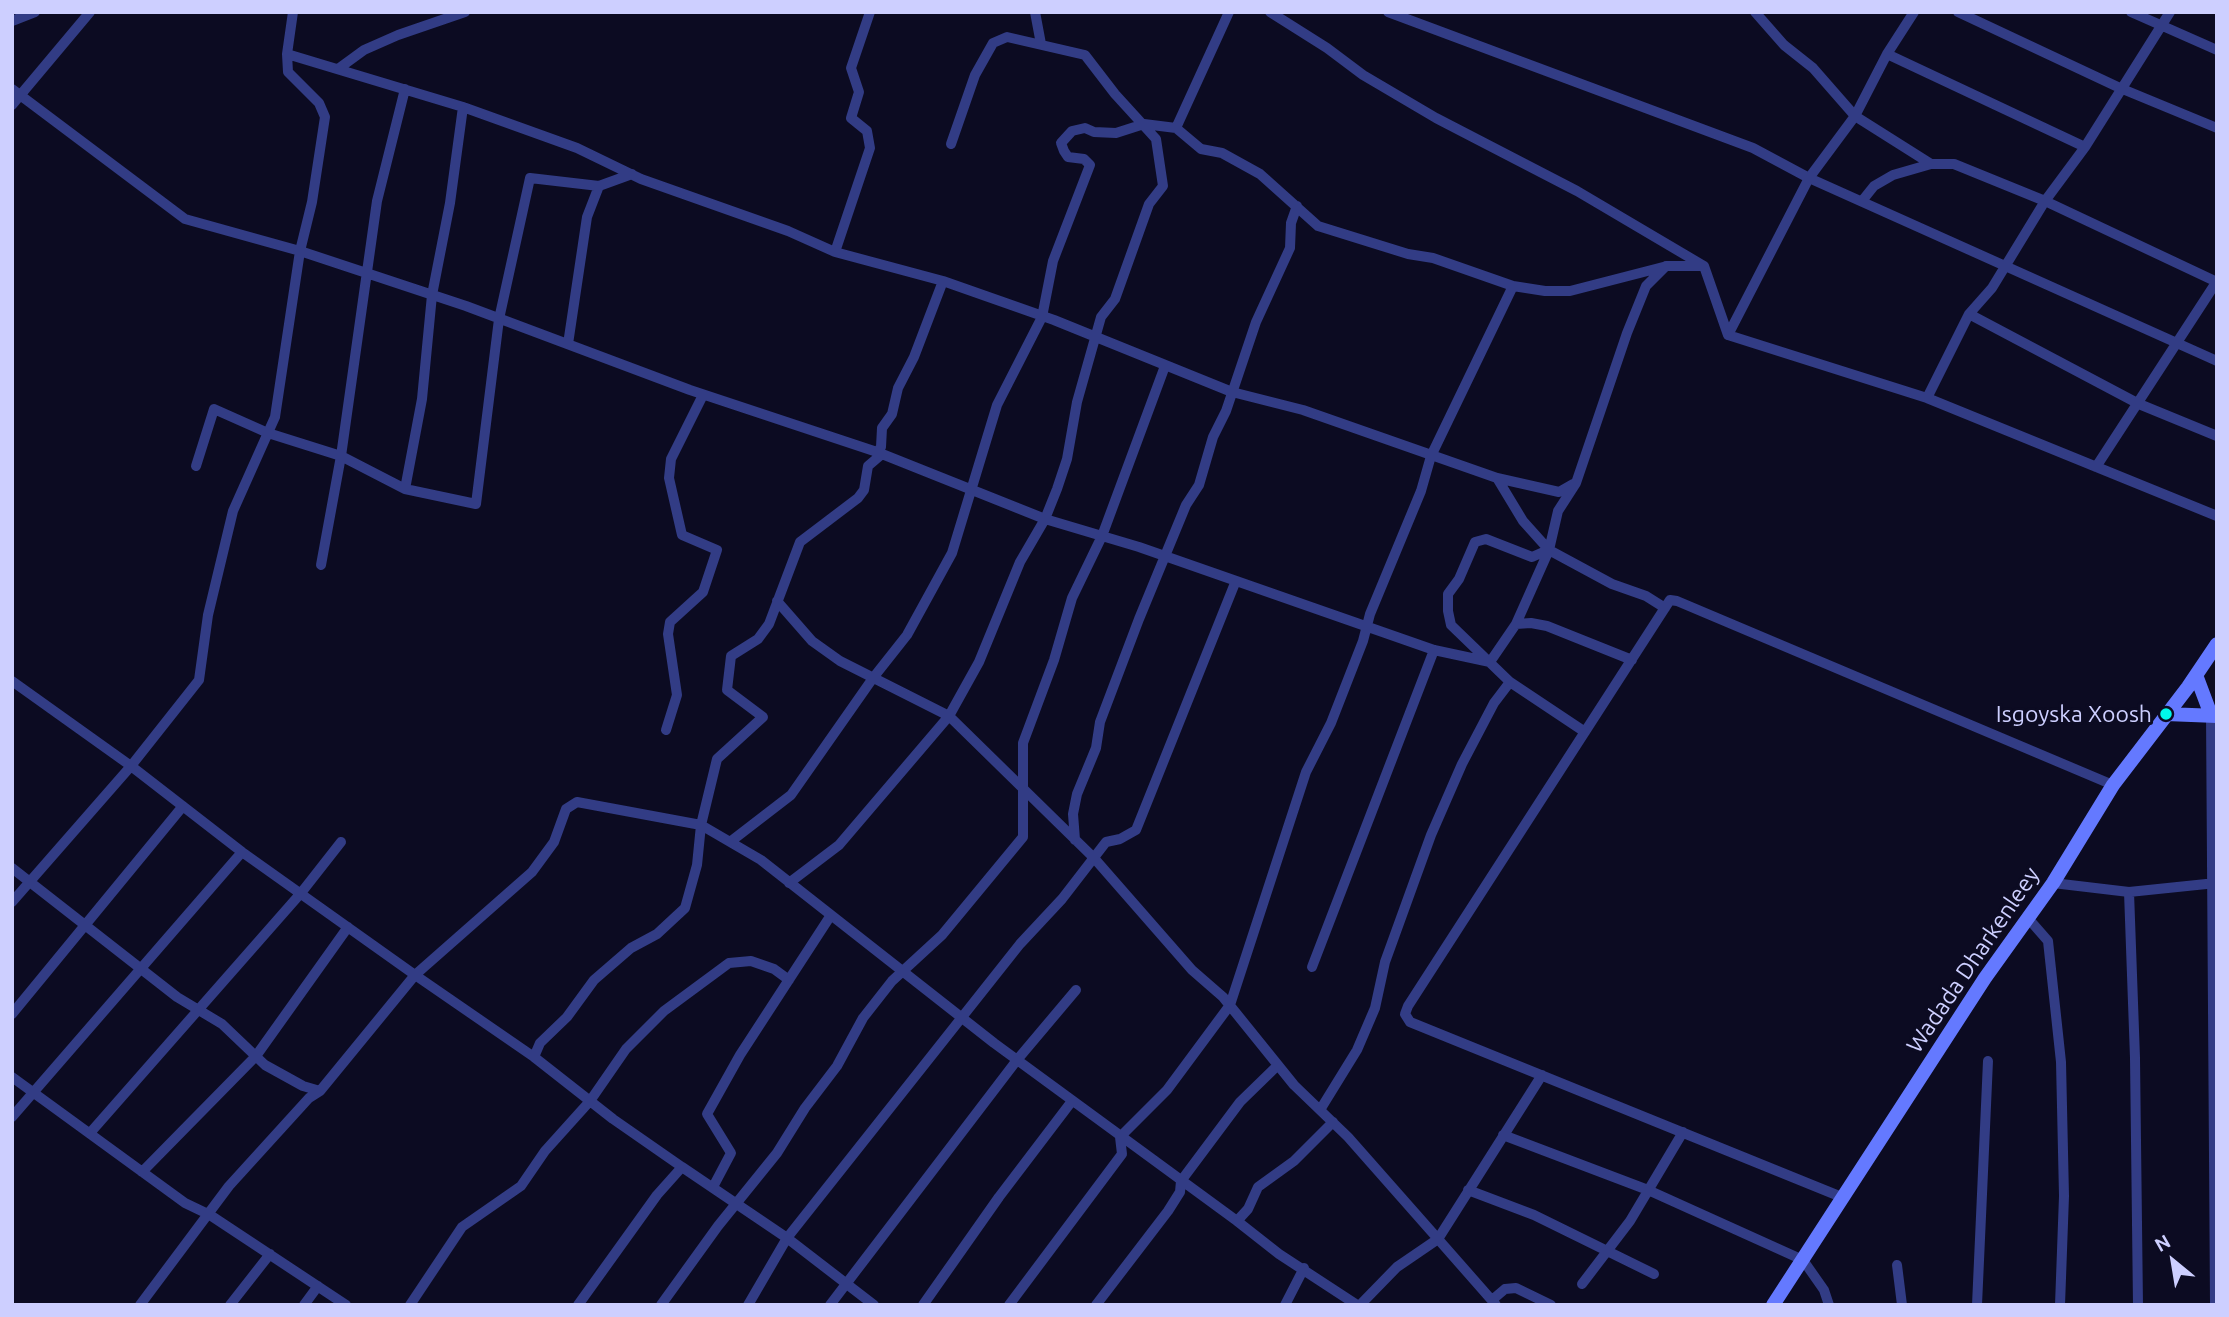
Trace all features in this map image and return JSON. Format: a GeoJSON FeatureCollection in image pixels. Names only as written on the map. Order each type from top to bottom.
{"type":"FeatureCollection","features":[{"type":"Feature","properties":{"kind":"main road","name":"Wadada Dharkenleey"},"geometry":{"type":"LineString","coordinates":[[1773,1305],[2027,917],[2053,883],[2113,785],[2217,644]]}},
{"type":"Feature","properties":{"kind":"main road"},"geometry":{"type":"LineString","coordinates":[[2166,715],[2214,716],[2196,676]]}},
{"type":"Feature","properties":{"kind":"street"},"geometry":{"type":"LineString","coordinates":[[12,21],[35,12]]}},
{"type":"Feature","properties":{"kind":"street"},"geometry":{"type":"LineString","coordinates":[[12,105],[16,92],[90,12]]}},
{"type":"Feature","properties":{"kind":"street"},"geometry":{"type":"LineString","coordinates":[[12,902],[131,765],[200,680],[208,615],[233,511],[275,417],[324,117],[318,103],[288,72],[287,54],[293,12]]}},
{"type":"Feature","properties":{"kind":"street"},"geometry":{"type":"LineString","coordinates":[[338,69],[364,50],[465,12]]}},
{"type":"Feature","properties":{"kind":"street"},"geometry":{"type":"LineString","coordinates":[[835,252],[870,148],[867,131],[851,118],[859,92],[850,68],[870,12]]}},
{"type":"Feature","properties":{"kind":"street"},"geometry":{"type":"LineString","coordinates":[[1035,12],[1041,44]]}},
{"type":"Feature","properties":{"kind":"street"},"geometry":{"type":"LineString","coordinates":[[1176,128],[1229,12]]}},
{"type":"Feature","properties":{"kind":"street"},"geometry":{"type":"LineString","coordinates":[[1269,12],[1373,81],[1577,191],[1704,266],[1728,335]]}},
{"type":"Feature","properties":{"kind":"street"},"geometry":{"type":"LineString","coordinates":[[1388,12],[1753,148],[1809,178],[2217,361]]}},
{"type":"Feature","properties":{"kind":"street"},"geometry":{"type":"LineString","coordinates":[[1755,12],[1784,45],[1813,68],[1855,116],[1931,164]]}},
{"type":"Feature","properties":{"kind":"street"},"geometry":{"type":"LineString","coordinates":[[1728,335],[1809,178],[1855,116],[1887,54],[1914,12]]}},
{"type":"Feature","properties":{"kind":"street"},"geometry":{"type":"LineString","coordinates":[[1958,12],[2120,88],[2217,128]]}},
{"type":"Feature","properties":{"kind":"street"},"geometry":{"type":"LineString","coordinates":[[2131,12],[2217,50]]}},
{"type":"Feature","properties":{"kind":"street"},"geometry":{"type":"LineString","coordinates":[[1927,398],[1969,313],[1992,288],[2045,201],[2085,147],[2170,12]]}},
{"type":"Feature","properties":{"kind":"street"},"geometry":{"type":"LineString","coordinates":[[789,883],[839,845],[949,716],[979,662],[1020,562],[1045,519],[1067,459],[1072,422],[1101,317],[1115,299],[1149,204],[1163,186],[1158,145],[1144,124],[1115,94],[1084,55],[1007,37],[993,43],[975,75],[951,144]]}},
{"type":"Feature","properties":{"kind":"street"},"geometry":{"type":"LineString","coordinates":[[287,54],[463,107],[577,148],[632,174],[788,231],[835,252],[943,281],[1232,392],[1303,410],[1497,478],[1559,492],[1576,483]]}},
{"type":"Feature","properties":{"kind":"street"},"geometry":{"type":"LineString","coordinates":[[1887,54],[2085,147]]}},
{"type":"Feature","properties":{"kind":"street"},"geometry":{"type":"LineString","coordinates":[[321,565],[341,456],[369,273],[377,201],[405,89]]}},
{"type":"Feature","properties":{"kind":"street"},"geometry":{"type":"LineString","coordinates":[[16,92],[185,219],[369,273],[499,318],[704,395],[879,454],[1045,519],[1166,557],[1434,650],[1490,663]]}},
{"type":"Feature","properties":{"kind":"street"},"geometry":{"type":"LineString","coordinates":[[405,489],[422,399],[432,295],[450,203],[463,107]]}},
{"type":"Feature","properties":{"kind":"street"},"geometry":{"type":"LineString","coordinates":[[730,842],[791,795],[873,678],[907,635],[952,553],[969,489],[997,405],[1042,317],[1053,261],[1090,165],[1084,159],[1068,157],[1061,143],[1072,131],[1085,128],[1094,132],[1116,132],[1144,124],[1176,128],[1201,149],[1222,153],[1260,174],[1318,226],[1471,270],[1513,286],[1545,291],[1570,291],[1667,265],[1704,266]]}},
{"type":"Feature","properties":{"kind":"street"},"geometry":{"type":"LineString","coordinates":[[1862,201],[1874,186],[1884,181],[1931,164],[1954,164],[2045,201],[2217,282],[2096,467]]}},
{"type":"Feature","properties":{"kind":"street"},"geometry":{"type":"LineString","coordinates":[[196,466],[214,409],[268,433],[341,456],[405,489],[476,504],[499,318],[530,177],[599,186],[632,174]]}},
{"type":"Feature","properties":{"kind":"street"},"geometry":{"type":"LineString","coordinates":[[568,344],[587,217],[599,186]]}},
{"type":"Feature","properties":{"kind":"street"},"geometry":{"type":"LineString","coordinates":[[1075,840],[1073,814],[1077,794],[1096,748],[1100,722],[1186,505],[1199,485],[1213,437],[1256,322],[1290,248],[1297,206]]}},
{"type":"Feature","properties":{"kind":"street"},"geometry":{"type":"LineString","coordinates":[[1490,663],[1516,624],[1549,550],[1558,511],[1576,483],[1627,333],[1646,286],[1667,265]]}},
{"type":"Feature","properties":{"kind":"street"},"geometry":{"type":"LineString","coordinates":[[534,1057],[540,1043],[567,1017],[594,980],[631,948],[657,934],[685,908],[697,865],[701,825],[717,759],[763,718],[727,690],[731,656],[758,639],[769,624],[800,542],[858,498],[864,490],[869,466],[879,454],[882,428],[889,421],[898,388],[914,357],[943,281]]}},
{"type":"Feature","properties":{"kind":"street"},"geometry":{"type":"LineString","coordinates":[[1120,1137],[1167,1090],[1230,1004],[1306,772],[1331,723],[1366,627],[1417,502],[1431,456],[1513,286]]}},
{"type":"Feature","properties":{"kind":"street"},"geometry":{"type":"LineString","coordinates":[[1969,313],[2139,404],[2217,436]]}},
{"type":"Feature","properties":{"kind":"street"},"geometry":{"type":"LineString","coordinates":[[1728,335],[1927,398],[2217,516]]}},
{"type":"Feature","properties":{"kind":"street"},"geometry":{"type":"LineString","coordinates":[[661,1305],[777,1153],[805,1108],[837,1066],[863,1018],[892,981],[942,935],[1023,837],[1023,743],[1054,660],[1072,598],[1102,536],[1165,366]]}},
{"type":"Feature","properties":{"kind":"street"},"geometry":{"type":"LineString","coordinates":[[666,730],[677,695],[668,634],[670,622],[703,592],[716,551],[682,535],[668,478],[671,459],[704,395]]}},
{"type":"Feature","properties":{"kind":"street"},"geometry":{"type":"LineString","coordinates":[[1497,478],[1522,521],[1549,550],[1612,584],[1646,596],[1665,608]]}},
{"type":"Feature","properties":{"kind":"street"},"geometry":{"type":"LineString","coordinates":[[1549,550],[1532,557],[1486,539],[1475,542],[1448,594],[1448,611],[1451,625],[1510,682],[1586,732]]}},
{"type":"Feature","properties":{"kind":"street"},"geometry":{"type":"LineString","coordinates":[[748,1305],[787,1238],[961,1017],[1106,842],[1120,839],[1136,830],[1235,583]]}},
{"type":"Feature","properties":{"kind":"street"},"geometry":{"type":"LineString","coordinates":[[1844,1198],[1410,1022],[1405,1014],[1523,825],[1670,600],[2113,785]]}},
{"type":"Feature","properties":{"kind":"street"},"geometry":{"type":"LineString","coordinates":[[777,601],[812,641],[840,661],[949,716],[1025,790],[1094,858],[1192,970],[1230,1004],[1278,1065],[1333,1122],[1494,1302],[1505,1289],[1516,1288],[1551,1305]]}},
{"type":"Feature","properties":{"kind":"street"},"geometry":{"type":"LineString","coordinates":[[1516,624],[1547,626],[1632,660]]}},
{"type":"Feature","properties":{"kind":"street"},"geometry":{"type":"LineString","coordinates":[[1312,967],[1434,650]]}},
{"type":"Feature","properties":{"kind":"street"},"geometry":{"type":"LineString","coordinates":[[13,682],[131,765],[242,852],[534,1057],[682,1167],[787,1238],[874,1305]]}},
{"type":"Feature","properties":{"kind":"street"},"geometry":{"type":"LineString","coordinates":[[1320,1110],[1357,1050],[1375,1008],[1385,962],[1436,823],[1481,728],[1510,682]]}},
{"type":"Feature","properties":{"kind":"street"},"geometry":{"type":"LineString","coordinates":[[2214,716],[2215,1305]]}},
{"type":"Feature","properties":{"kind":"street"},"geometry":{"type":"LineString","coordinates":[[140,1305],[210,1215],[229,1186],[309,1098],[320,1091],[415,975],[532,872],[554,842],[566,809],[578,802],[701,825],[761,860],[1017,1060],[1279,1254],[1304,1268],[1352,1303],[1438,1239],[1542,1075]]}},
{"type":"Feature","properties":{"kind":"street"},"geometry":{"type":"LineString","coordinates":[[12,1014],[183,806]]}},
{"type":"Feature","properties":{"kind":"street"},"geometry":{"type":"LineString","coordinates":[[90,1133],[301,893],[341,842]]}},
{"type":"Feature","properties":{"kind":"street"},"geometry":{"type":"LineString","coordinates":[[12,1117],[242,852]]}},
{"type":"Feature","properties":{"kind":"street"},"geometry":{"type":"LineString","coordinates":[[12,868],[142,966],[177,997],[222,1024],[265,1065],[303,1086],[320,1091]]}},
{"type":"Feature","properties":{"kind":"street"},"geometry":{"type":"LineString","coordinates":[[2053,883],[2129,892],[2213,883]]}},
{"type":"Feature","properties":{"kind":"street"},"geometry":{"type":"LineString","coordinates":[[2129,892],[2135,1058],[2138,1305]]}},
{"type":"Feature","properties":{"kind":"street"},"geometry":{"type":"LineString","coordinates":[[713,1187],[731,1153],[720,1131],[707,1114],[809,944],[831,915]]}},
{"type":"Feature","properties":{"kind":"street"},"geometry":{"type":"LineString","coordinates":[[2027,917],[2048,941],[2059,1040],[2064,1196],[2060,1305]]}},
{"type":"Feature","properties":{"kind":"street"},"geometry":{"type":"LineString","coordinates":[[142,1172],[256,1056],[348,927]]}},
{"type":"Feature","properties":{"kind":"street"},"geometry":{"type":"LineString","coordinates":[[410,1305],[462,1227],[521,1186],[545,1151],[590,1101],[626,1049],[664,1011],[729,963],[751,961],[774,969],[789,980]]}},
{"type":"Feature","properties":{"kind":"street"},"geometry":{"type":"LineString","coordinates":[[830,1305],[1017,1060],[1076,990]]}},
{"type":"Feature","properties":{"kind":"street"},"geometry":{"type":"LineString","coordinates":[[1977,1305],[1988,1061]]}},
{"type":"Feature","properties":{"kind":"street"},"geometry":{"type":"LineString","coordinates":[[1096,1305],[1168,1211],[1180,1192],[1181,1181],[1240,1102],[1278,1065]]}},
{"type":"Feature","properties":{"kind":"street"},"geometry":{"type":"LineString","coordinates":[[12,1077],[34,1090],[185,1203],[210,1215],[346,1305]]}},
{"type":"Feature","properties":{"kind":"street"},"geometry":{"type":"LineString","coordinates":[[923,1305],[999,1197],[1072,1101]]}},
{"type":"Feature","properties":{"kind":"street"},"geometry":{"type":"LineString","coordinates":[[1237,1221],[1248,1209],[1258,1187],[1294,1161],[1333,1122]]}},
{"type":"Feature","properties":{"kind":"street"},"geometry":{"type":"LineString","coordinates":[[1582,1284],[1608,1252],[1682,1132]]}},
{"type":"Feature","properties":{"kind":"street"},"geometry":{"type":"LineString","coordinates":[[1503,1135],[1648,1190],[1803,1260],[1824,1290],[1829,1305]]}},
{"type":"Feature","properties":{"kind":"street"},"geometry":{"type":"LineString","coordinates":[[1009,1305],[1122,1154],[1120,1137]]}},
{"type":"Feature","properties":{"kind":"street"},"geometry":{"type":"LineString","coordinates":[[578,1305],[657,1195],[682,1167]]}},
{"type":"Feature","properties":{"kind":"street"},"geometry":{"type":"LineString","coordinates":[[1468,1190],[1534,1215],[1654,1274]]}},
{"type":"Feature","properties":{"kind":"street"},"geometry":{"type":"LineString","coordinates":[[230,1305],[270,1254]]}},
{"type":"Feature","properties":{"kind":"street"},"geometry":{"type":"LineString","coordinates":[[1897,1265],[1902,1305]]}},
{"type":"Feature","properties":{"kind":"street"},"geometry":{"type":"LineString","coordinates":[[1285,1305],[1304,1268]]}},
{"type":"Feature","properties":{"kind":"street"},"geometry":{"type":"LineString","coordinates":[[304,1305],[318,1286]]}},
{"type":"Feature","properties":{"kind":"place","name":"Isgoyska Xoosh"},"geometry":{"type":"Point","coordinates":[2166,714]}}]}
